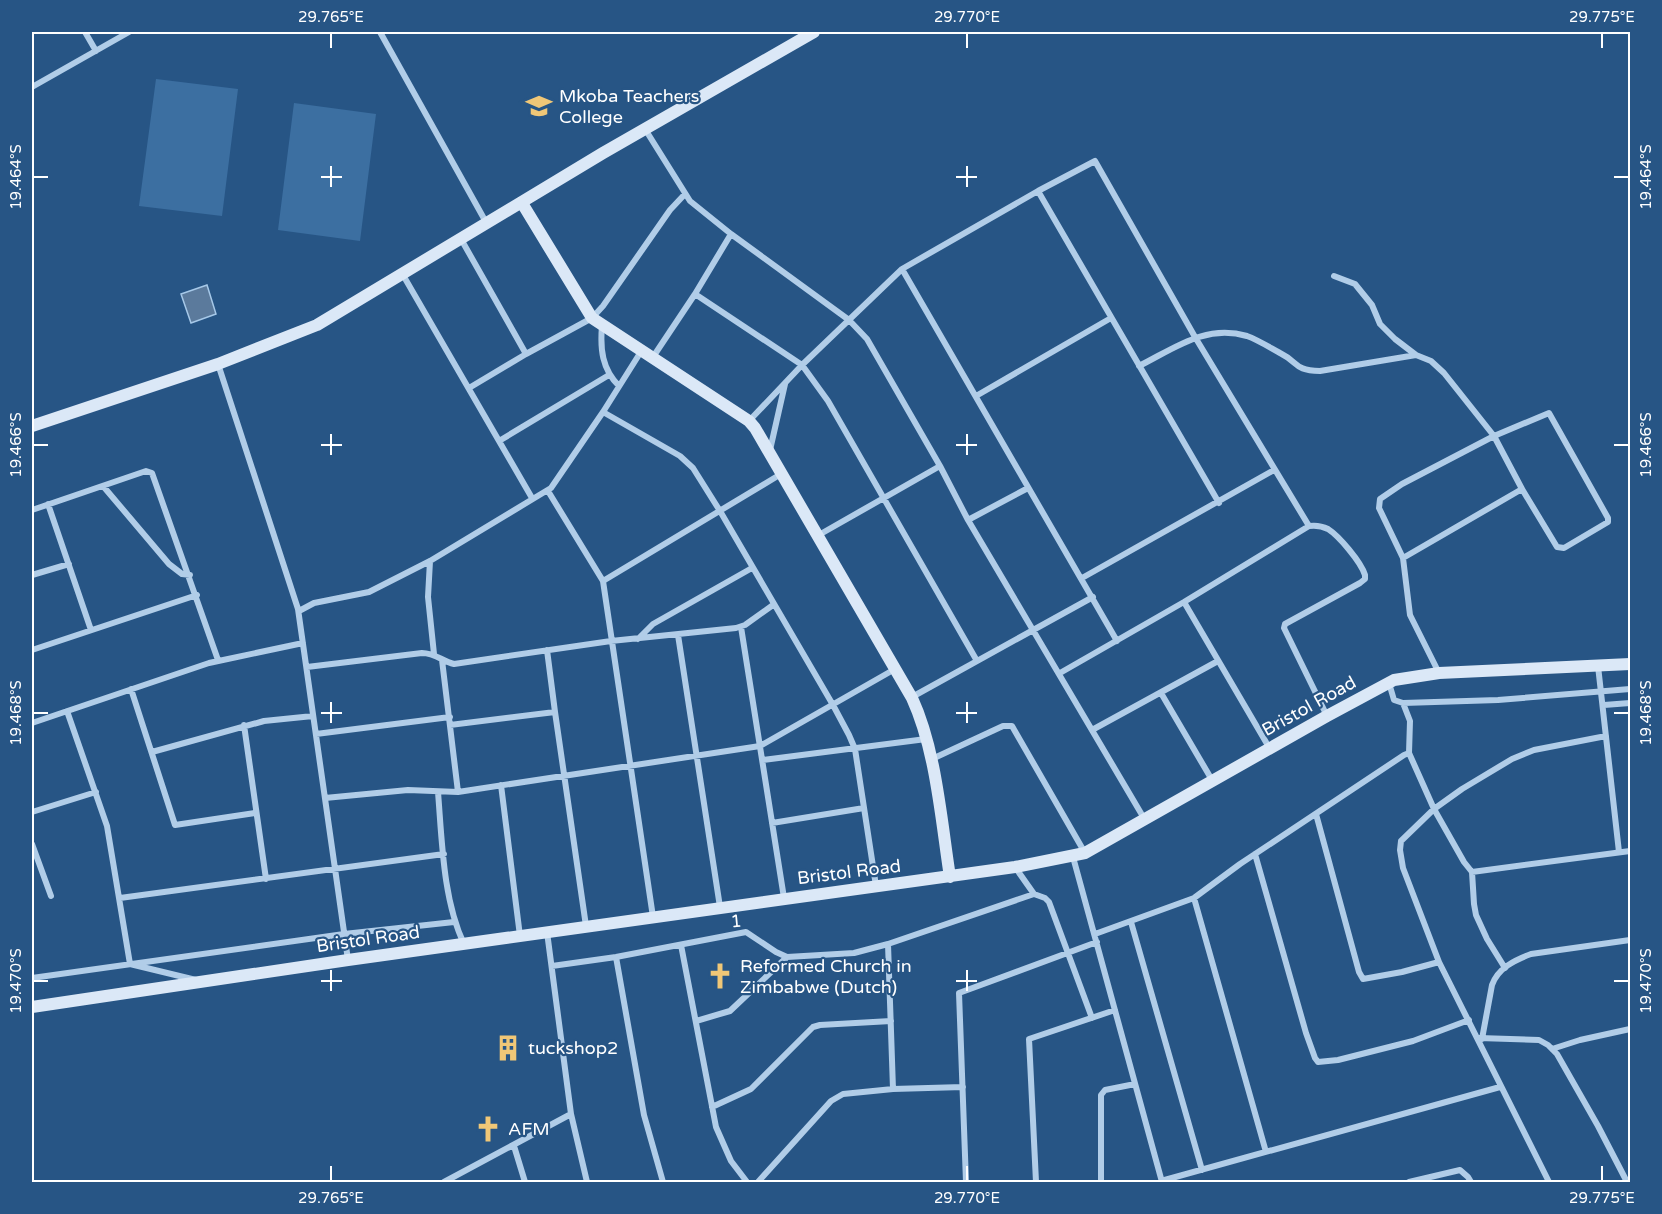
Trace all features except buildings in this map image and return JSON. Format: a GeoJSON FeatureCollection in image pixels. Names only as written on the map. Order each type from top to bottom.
{"type":"FeatureCollection","features":[{"type":"Feature","properties":{"kind":"street"},"geometry":{"type":"LineString","coordinates":[[85,32],[96,51]]}},
{"type":"Feature","properties":{"kind":"street"},"geometry":{"type":"LineString","coordinates":[[32,87],[129,32]]}},
{"type":"Feature","properties":{"kind":"street"},"geometry":{"type":"LineString","coordinates":[[380,32],[487,224]]}},
{"type":"Feature","properties":{"kind":"street"},"geometry":{"type":"LineString","coordinates":[[32,426],[218,364],[317,326],[645,129],[814,32]]}},
{"type":"Feature","properties":{"kind":"street"},"geometry":{"type":"LineString","coordinates":[[645,129],[690,201],[731,234],[849,320],[863,334],[940,466],[968,520],[1145,820]]}},
{"type":"Feature","properties":{"kind":"street"},"geometry":{"type":"LineString","coordinates":[[749,421],[802,365],[902,269],[1091,161],[1097,162],[1196,337],[1309,526]]}},
{"type":"Feature","properties":{"kind":"street"},"geometry":{"type":"LineString","coordinates":[[1038,191],[1219,503]]}},
{"type":"Feature","properties":{"kind":"street"},"geometry":{"type":"LineString","coordinates":[[469,388],[526,354],[597,321],[603,306],[670,210],[685,194]]}},
{"type":"Feature","properties":{"kind":"street"},"geometry":{"type":"LineString","coordinates":[[522,203],[597,321],[601,351],[609,375],[619,386]]}},
{"type":"Feature","properties":{"kind":"street"},"geometry":{"type":"LineString","coordinates":[[299,611],[314,603],[369,592],[430,561],[532,498],[548,491],[561,476],[619,386],[694,294],[731,234]]}},
{"type":"Feature","properties":{"kind":"street"},"geometry":{"type":"LineString","coordinates":[[461,239],[526,354]]}},
{"type":"Feature","properties":{"kind":"street"},"geometry":{"type":"LineString","coordinates":[[902,269],[1117,641]]}},
{"type":"Feature","properties":{"kind":"street"},"geometry":{"type":"LineString","coordinates":[[403,275],[532,498]]}},
{"type":"Feature","properties":{"kind":"street"},"geometry":{"type":"LineString","coordinates":[[1334,276],[1355,284],[1372,305],[1380,324],[1395,339],[1416,355],[1431,361],[1444,373],[1494,436],[1555,545],[1564,548],[1608,520],[1551,414],[1545,413],[1494,436],[1389,491],[1380,499],[1379,508],[1403,558],[1410,615],[1438,673]]}},
{"type":"Feature","properties":{"kind":"street"},"geometry":{"type":"LineString","coordinates":[[694,294],[802,365],[828,401],[977,660]]}},
{"type":"Feature","properties":{"kind":"street"},"geometry":{"type":"LineString","coordinates":[[976,396],[1111,318]]}},
{"type":"Feature","properties":{"kind":"street"},"geometry":{"type":"LineString","coordinates":[[597,321],[749,421],[770,454],[912,698],[922,720],[931,759],[950,877]]}},
{"type":"Feature","properties":{"kind":"street"},"geometry":{"type":"LineString","coordinates":[[1139,366],[1196,337],[1215,332],[1248,337],[1288,357],[1297,367],[1306,370],[1320,371],[1416,355]]}},
{"type":"Feature","properties":{"kind":"street"},"geometry":{"type":"LineString","coordinates":[[218,364],[299,611],[348,960]]}},
{"type":"Feature","properties":{"kind":"street"},"geometry":{"type":"LineString","coordinates":[[499,441],[609,375]]}},
{"type":"Feature","properties":{"kind":"street"},"geometry":{"type":"LineString","coordinates":[[770,454],[785,383]]}},
{"type":"Feature","properties":{"kind":"street"},"geometry":{"type":"LineString","coordinates":[[603,412],[686,461],[693,468],[833,705],[855,749],[876,886]]}},
{"type":"Feature","properties":{"kind":"street"},"geometry":{"type":"LineString","coordinates":[[817,536],[940,466]]}},
{"type":"Feature","properties":{"kind":"street"},"geometry":{"type":"LineString","coordinates":[[1082,578],[1274,470]]}},
{"type":"Feature","properties":{"kind":"street"},"geometry":{"type":"LineString","coordinates":[[32,510],[146,471],[152,473],[190,575],[218,660]]}},
{"type":"Feature","properties":{"kind":"street"},"geometry":{"type":"LineString","coordinates":[[603,581],[781,474]]}},
{"type":"Feature","properties":{"kind":"street"},"geometry":{"type":"LineString","coordinates":[[103,486],[169,564],[182,574],[190,575]]}},
{"type":"Feature","properties":{"kind":"street"},"geometry":{"type":"LineString","coordinates":[[968,520],[1028,488]]}},
{"type":"Feature","properties":{"kind":"street"},"geometry":{"type":"LineString","coordinates":[[1403,558],[1522,489]]}},
{"type":"Feature","properties":{"kind":"street"},"geometry":{"type":"LineString","coordinates":[[548,491],[603,581],[653,917]]}},
{"type":"Feature","properties":{"kind":"street"},"geometry":{"type":"LineString","coordinates":[[48,504],[91,630]]}},
{"type":"Feature","properties":{"kind":"street"},"geometry":{"type":"LineString","coordinates":[[1060,673],[1184,602],[1309,526],[1317,525],[1331,531],[1346,546],[1365,575],[1365,579],[1285,624],[1284,628],[1327,716]]}},
{"type":"Feature","properties":{"kind":"street"},"geometry":{"type":"LineString","coordinates":[[430,561],[428,597],[434,654]]}},
{"type":"Feature","properties":{"kind":"street"},"geometry":{"type":"LineString","coordinates":[[32,575],[69,564]]}},
{"type":"Feature","properties":{"kind":"street"},"geometry":{"type":"LineString","coordinates":[[637,639],[653,624],[752,568]]}},
{"type":"Feature","properties":{"kind":"street"},"geometry":{"type":"LineString","coordinates":[[32,650],[197,595]]}},
{"type":"Feature","properties":{"kind":"street"},"geometry":{"type":"LineString","coordinates":[[912,698],[1093,597]]}},
{"type":"Feature","properties":{"kind":"street"},"geometry":{"type":"LineString","coordinates":[[1184,602],[1270,749]]}},
{"type":"Feature","properties":{"kind":"street"},"geometry":{"type":"LineString","coordinates":[[307,668],[422,653],[434,654],[454,664],[547,650],[741,627],[773,604]]}},
{"type":"Feature","properties":{"kind":"street"},"geometry":{"type":"LineString","coordinates":[[741,627],[784,898]]}},
{"type":"Feature","properties":{"kind":"street"},"geometry":{"type":"LineString","coordinates":[[678,635],[720,907]]}},
{"type":"Feature","properties":{"kind":"street"},"geometry":{"type":"LineString","coordinates":[[32,723],[218,660],[303,643]]}},
{"type":"Feature","properties":{"kind":"street"},"geometry":{"type":"LineString","coordinates":[[547,650],[586,926]]}},
{"type":"Feature","properties":{"kind":"street"},"geometry":{"type":"LineString","coordinates":[[442,660],[458,792]]}},
{"type":"Feature","properties":{"kind":"street"},"geometry":{"type":"LineString","coordinates":[[1092,730],[1218,660]]}},
{"type":"Feature","properties":{"kind":"street","name":"Bristol Road"},"geometry":{"type":"LineString","coordinates":[[32,1007],[720,907],[950,877],[1079,855],[1327,716],[1389,682],[1403,677],[1438,673],[1630,664]]}},
{"type":"Feature","properties":{"kind":"street"},"geometry":{"type":"LineString","coordinates":[[1598,666],[1603,691],[1619,852]]}},
{"type":"Feature","properties":{"kind":"street"},"geometry":{"type":"LineString","coordinates":[[325,798],[408,790],[458,792],[760,746],[895,669]]}},
{"type":"Feature","properties":{"kind":"street"},"geometry":{"type":"LineString","coordinates":[[1389,682],[1394,700],[1403,703],[1468,701],[1630,689]]}},
{"type":"Feature","properties":{"kind":"street"},"geometry":{"type":"LineString","coordinates":[[131,689],[175,825],[255,813]]}},
{"type":"Feature","properties":{"kind":"street"},"geometry":{"type":"LineString","coordinates":[[1161,693],[1213,781]]}},
{"type":"Feature","properties":{"kind":"street"},"geometry":{"type":"LineString","coordinates":[[1403,703],[1410,721],[1409,753],[1434,809],[1464,862],[1473,872],[1473,904],[1476,915],[1487,939],[1505,968]]}},
{"type":"Feature","properties":{"kind":"street"},"geometry":{"type":"LineString","coordinates":[[1604,705],[1630,703]]}},
{"type":"Feature","properties":{"kind":"street"},"geometry":{"type":"LineString","coordinates":[[67,711],[107,826],[130,964]]}},
{"type":"Feature","properties":{"kind":"street"},"geometry":{"type":"LineString","coordinates":[[316,734],[555,712]]}},
{"type":"Feature","properties":{"kind":"street"},"geometry":{"type":"LineString","coordinates":[[152,752],[244,725],[277,718],[313,716]]}},
{"type":"Feature","properties":{"kind":"street"},"geometry":{"type":"LineString","coordinates":[[244,725],[266,879]]}},
{"type":"Feature","properties":{"kind":"street"},"geometry":{"type":"LineString","coordinates":[[931,759],[1002,726],[1012,726],[1079,855],[1095,934],[1161,1182],[1500,1087]]}},
{"type":"Feature","properties":{"kind":"street"},"geometry":{"type":"LineString","coordinates":[[1549,1182],[1500,1087],[1480,1039],[1439,962],[1403,868],[1401,841],[1434,809],[1512,759],[1534,750],[1606,736]]}},
{"type":"Feature","properties":{"kind":"street"},"geometry":{"type":"LineString","coordinates":[[763,760],[927,739]]}},
{"type":"Feature","properties":{"kind":"street"},"geometry":{"type":"LineString","coordinates":[[1095,934],[1194,898],[1255,854],[1409,753]]}},
{"type":"Feature","properties":{"kind":"street"},"geometry":{"type":"LineString","coordinates":[[501,785],[520,936]]}},
{"type":"Feature","properties":{"kind":"street"},"geometry":{"type":"LineString","coordinates":[[32,812],[96,792]]}},
{"type":"Feature","properties":{"kind":"street"},"geometry":{"type":"LineString","coordinates":[[438,792],[454,922],[464,944]]}},
{"type":"Feature","properties":{"kind":"street"},"geometry":{"type":"LineString","coordinates":[[772,823],[864,808]]}},
{"type":"Feature","properties":{"kind":"street"},"geometry":{"type":"LineString","coordinates":[[1316,814],[1359,972],[1363,979],[1439,962]]}},
{"type":"Feature","properties":{"kind":"street"},"geometry":{"type":"LineString","coordinates":[[32,843],[51,896]]}},
{"type":"Feature","properties":{"kind":"street"},"geometry":{"type":"LineString","coordinates":[[1473,872],[1630,851]]}},
{"type":"Feature","properties":{"kind":"street"},"geometry":{"type":"LineString","coordinates":[[120,898],[444,854]]}},
{"type":"Feature","properties":{"kind":"street"},"geometry":{"type":"LineString","coordinates":[[1255,854],[1303,1025],[1318,1062],[1338,1060],[1413,1041],[1469,1020]]}},
{"type":"Feature","properties":{"kind":"street"},"geometry":{"type":"LineString","coordinates":[[1015,867],[1034,894],[1049,902],[1092,1018]]}},
{"type":"Feature","properties":{"kind":"street"},"geometry":{"type":"LineString","coordinates":[[696,1022],[730,1011],[787,957],[848,954],[888,944],[1034,894]]}},
{"type":"Feature","properties":{"kind":"street"},"geometry":{"type":"LineString","coordinates":[[1194,898],[1266,1152]]}},
{"type":"Feature","properties":{"kind":"street"},"geometry":{"type":"LineString","coordinates":[[32,978],[344,934],[454,922]]}},
{"type":"Feature","properties":{"kind":"street"},"geometry":{"type":"LineString","coordinates":[[1131,922],[1202,1170]]}},
{"type":"Feature","properties":{"kind":"street"},"geometry":{"type":"LineString","coordinates":[[547,932],[571,1114],[587,1182]]}},
{"type":"Feature","properties":{"kind":"street","name":"1"},"geometry":{"type":"LineString","coordinates":[[552,966],[616,957],[746,932],[787,957]]}},
{"type":"Feature","properties":{"kind":"street"},"geometry":{"type":"LineString","coordinates":[[1480,1039],[1492,985],[1499,972],[1505,968],[1531,954],[1630,940]]}},
{"type":"Feature","properties":{"kind":"street"},"geometry":{"type":"LineString","coordinates":[[966,1182],[959,992],[1012,975],[1098,942]]}},
{"type":"Feature","properties":{"kind":"street"},"geometry":{"type":"LineString","coordinates":[[888,944],[893,1089]]}},
{"type":"Feature","properties":{"kind":"street"},"geometry":{"type":"LineString","coordinates":[[681,945],[720,1138],[731,1161],[747,1182]]}},
{"type":"Feature","properties":{"kind":"street"},"geometry":{"type":"LineString","coordinates":[[616,957],[644,1115],[663,1182]]}},
{"type":"Feature","properties":{"kind":"street"},"geometry":{"type":"LineString","coordinates":[[130,964],[202,982]]}},
{"type":"Feature","properties":{"kind":"street"},"geometry":{"type":"LineString","coordinates":[[1036,1182],[1029,1039],[1115,1010]]}},
{"type":"Feature","properties":{"kind":"street"},"geometry":{"type":"LineString","coordinates":[[712,1107],[751,1089],[813,1027],[891,1021]]}},
{"type":"Feature","properties":{"kind":"street"},"geometry":{"type":"LineString","coordinates":[[1552,1049],[1630,1029]]}},
{"type":"Feature","properties":{"kind":"street"},"geometry":{"type":"LineString","coordinates":[[1480,1039],[1535,1039],[1548,1045],[1557,1054],[1627,1182]]}},
{"type":"Feature","properties":{"kind":"street"},"geometry":{"type":"LineString","coordinates":[[1101,1182],[1101,1095],[1105,1090],[1135,1083]]}},
{"type":"Feature","properties":{"kind":"street"},"geometry":{"type":"LineString","coordinates":[[758,1182],[837,1096],[893,1089],[963,1087]]}},
{"type":"Feature","properties":{"kind":"street"},"geometry":{"type":"LineString","coordinates":[[444,1182],[452,1180],[571,1114]]}},
{"type":"Feature","properties":{"kind":"street"},"geometry":{"type":"LineString","coordinates":[[514,1146],[525,1182]]}},
{"type":"Feature","properties":{"kind":"street"},"geometry":{"type":"LineString","coordinates":[[1409,1182],[1460,1170],[1471,1182]]}},
{"type":"Feature","properties":{"kind":"shaded area"},"geometry":{"type":"Polygon","coordinates":[[[156,79],[238,89],[222,216],[139,206],[156,79]]]}},
{"type":"Feature","properties":{"kind":"shaded area"},"geometry":{"type":"Polygon","coordinates":[[[294,103],[376,114],[360,241],[278,230],[294,103]]]}},
{"type":"Feature","properties":{"kind":"shaded area"},"geometry":{"type":"Polygon","coordinates":[[[207,285],[216,314],[191,323],[181,294],[207,285]]]}},
{"type":"Feature","properties":{"kind":"place","name":"Mkoba Teachers College"},"geometry":{"type":"Point","coordinates":[539,106]}},
{"type":"Feature","properties":{"kind":"place","name":"Reformed Church in Zimbabwe (Dutch)"},"geometry":{"type":"Point","coordinates":[720,976]}},
{"type":"Feature","properties":{"kind":"place","name":"tuckshop2"},"geometry":{"type":"Point","coordinates":[508,1048]}},
{"type":"Feature","properties":{"kind":"place","name":"AFM"},"geometry":{"type":"Point","coordinates":[488,1129]}}]}
